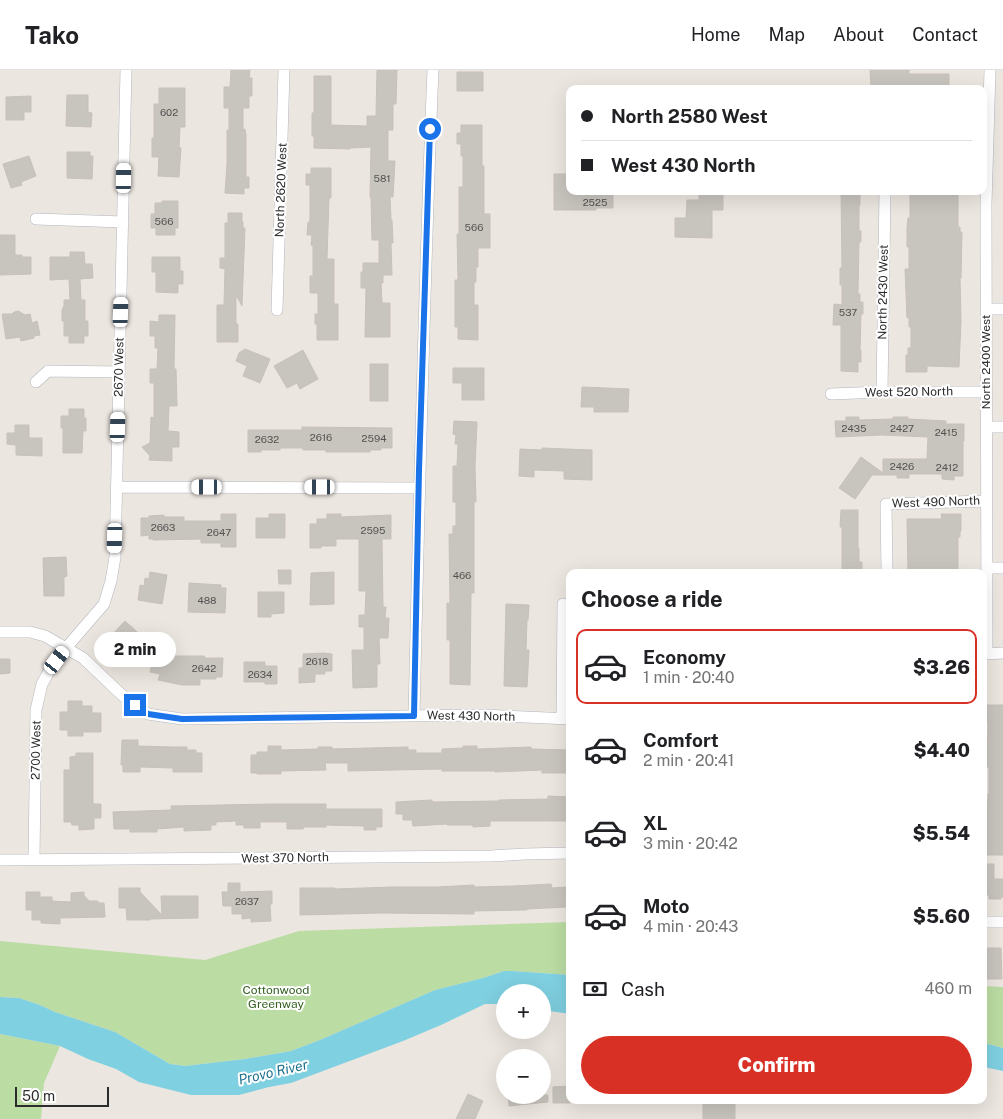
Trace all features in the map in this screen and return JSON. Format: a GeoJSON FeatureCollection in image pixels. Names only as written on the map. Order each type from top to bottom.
{"type":"FeatureCollection","features":[{"type":"Feature","properties":{"kind":"street","name":"2670 West"},"geometry":{"type":"LineString","coordinates":[[66,648],[104,604],[111,581],[115,557],[126,70]]}},
{"type":"Feature","properties":{"kind":"street","name":"North 2620 West"},"geometry":{"type":"LineString","coordinates":[[277,310],[284,70]]}},
{"type":"Feature","properties":{"kind":"street"},"geometry":{"type":"LineString","coordinates":[[414,716],[426,237],[433,70]]}},
{"type":"Feature","properties":{"kind":"street","name":"North 2400 West"},"geometry":{"type":"LineString","coordinates":[[987,104],[990,70]]}},
{"type":"Feature","properties":{"kind":"street","name":"North 2430 West"},"geometry":{"type":"LineString","coordinates":[[882,392],[885,195]]}},
{"type":"Feature","properties":{"kind":"street","name":"North 2400 West"},"geometry":{"type":"LineString","coordinates":[[986,195],[987,568]]}},
{"type":"Feature","properties":{"kind":"street"},"geometry":{"type":"LineString","coordinates":[[36,219],[123,222]]}},
{"type":"Feature","properties":{"kind":"street"},"geometry":{"type":"LineString","coordinates":[[986,309],[1003,309]]}},
{"type":"Feature","properties":{"kind":"street"},"geometry":{"type":"LineString","coordinates":[[36,382],[48,371],[119,372]]}},
{"type":"Feature","properties":{"kind":"street","name":"West 520 North"},"geometry":{"type":"LineString","coordinates":[[831,394],[986,392]]}},
{"type":"Feature","properties":{"kind":"street"},"geometry":{"type":"LineString","coordinates":[[987,427],[1003,427]]}},
{"type":"Feature","properties":{"kind":"street"},"geometry":{"type":"LineString","coordinates":[[116,487],[419,488]]}},
{"type":"Feature","properties":{"kind":"street","name":"West 490 North"},"geometry":{"type":"LineString","coordinates":[[887,569],[886,504],[986,501]]}},
{"type":"Feature","properties":{"kind":"street"},"geometry":{"type":"LineString","coordinates":[[987,568],[1003,568]]}},
{"type":"Feature","properties":{"kind":"street"},"geometry":{"type":"LineString","coordinates":[[563,604],[566,719]]}},
{"type":"Feature","properties":{"kind":"street","name":"West 430 North"},"geometry":{"type":"LineString","coordinates":[[0,632],[30,632],[45,636],[83,658],[123,696],[148,714],[182,719],[481,715],[566,719]]}},
{"type":"Feature","properties":{"kind":"street","name":"2700 West"},"geometry":{"type":"LineString","coordinates":[[34,860],[36,710],[42,684],[52,666],[66,648]]}},
{"type":"Feature","properties":{"kind":"street"},"geometry":{"type":"LineString","coordinates":[[987,653],[1003,653]]}},
{"type":"Feature","properties":{"kind":"street","name":"West 370 North"},"geometry":{"type":"LineString","coordinates":[[0,860],[464,856],[566,853]]}},
{"type":"Feature","properties":{"kind":"street"},"geometry":{"type":"LineString","coordinates":[[987,922],[1003,922]]}},
{"type":"Feature","properties":{"kind":"green space","name":"Cottonwood Greenway"},"geometry":{"type":"Polygon","coordinates":[[[566,922],[566,975],[504,971],[435,990],[291,1051],[185,1066],[170,1064],[115,1032],[19,998],[0,997],[0,941],[205,960],[299,931],[566,922]]]}},
{"type":"Feature","properties":{"kind":"green space"},"geometry":{"type":"Polygon","coordinates":[[[987,986],[1003,987],[1003,1048],[987,1044],[987,986]]]}},
{"type":"Feature","properties":{"kind":"green space"},"geometry":{"type":"Polygon","coordinates":[[[0,1034],[60,1046],[44,1083],[41,1119],[0,1119],[0,1034]]]}},
{"type":"Feature","properties":{"kind":"water","name":"Provo River"},"geometry":{"type":"Polygon","coordinates":[[[504,971],[566,975],[566,1013],[551,1011],[551,984],[496,984],[496,1004],[485,1004],[403,1041],[291,1083],[239,1095],[191,1095],[139,1082],[116,1069],[60,1046],[0,1034],[0,997],[19,998],[115,1032],[170,1064],[185,1066],[291,1051],[435,990],[504,971]]]}},
{"type":"Feature","properties":{"kind":"water"},"geometry":{"type":"Polygon","coordinates":[[[987,1044],[1003,1048],[1003,1071],[987,1068],[987,1044]]]}},
{"type":"Feature","properties":{"kind":"building"},"geometry":{"type":"Polygon","coordinates":[[[231,70],[250,70],[249,78],[252,78],[252,96],[249,96],[249,108],[243,108],[243,130],[245,129],[246,135],[246,177],[249,177],[249,188],[244,188],[244,194],[225,193],[229,108],[224,108],[224,87],[230,87],[231,70]]]}},
{"type":"Feature","properties":{"kind":"building"},"geometry":{"type":"Polygon","coordinates":[[[377,70],[397,70],[396,104],[393,104],[393,130],[388,130],[388,161],[395,161],[393,197],[390,197],[393,243],[391,243],[392,275],[383,275],[383,283],[381,283],[382,303],[390,303],[390,337],[365,337],[366,288],[361,288],[361,272],[363,272],[363,263],[379,263],[379,240],[372,240],[370,197],[371,147],[350,149],[314,148],[314,136],[312,136],[314,76],[331,76],[331,125],[367,126],[367,116],[376,116],[377,70]]]}},
{"type":"Feature","properties":{"kind":"building"},"geometry":{"type":"Polygon","coordinates":[[[870,70],[909,70],[909,74],[949,74],[949,85],[871,85],[870,70]]]}},
{"type":"Feature","properties":{"kind":"building"},"geometry":{"type":"Polygon","coordinates":[[[457,72],[483,72],[483,91],[457,91],[457,72]]]}},
{"type":"Feature","properties":{"kind":"building"},"geometry":{"type":"Polygon","coordinates":[[[159,88],[185,88],[185,127],[180,127],[179,177],[158,176],[159,157],[152,157],[154,104],[159,104],[159,88]]]}},
{"type":"Feature","properties":{"kind":"building"},"geometry":{"type":"Polygon","coordinates":[[[67,95],[88,95],[88,112],[92,113],[91,127],[66,126],[67,95]]]}},
{"type":"Feature","properties":{"kind":"building"},"geometry":{"type":"Polygon","coordinates":[[[31,96],[31,112],[24,112],[24,120],[6,120],[6,97],[31,96]]]}},
{"type":"Feature","properties":{"kind":"building"},"geometry":{"type":"Polygon","coordinates":[[[461,125],[482,125],[484,214],[490,214],[490,248],[478,248],[478,267],[476,267],[476,282],[474,282],[474,305],[478,305],[478,340],[458,339],[458,327],[455,327],[455,280],[458,280],[459,187],[463,187],[463,156],[461,156],[461,144],[457,144],[457,133],[461,133],[461,125]]]}},
{"type":"Feature","properties":{"kind":"building"},"geometry":{"type":"Polygon","coordinates":[[[67,152],[90,152],[90,156],[93,156],[92,179],[67,178],[67,152]]]}},
{"type":"Feature","properties":{"kind":"building"},"geometry":{"type":"Polygon","coordinates":[[[29,156],[36,176],[21,182],[22,185],[11,188],[3,164],[29,156]]]}},
{"type":"Feature","properties":{"kind":"building"},"geometry":{"type":"Polygon","coordinates":[[[311,168],[331,168],[327,259],[334,259],[334,304],[338,304],[338,340],[317,340],[315,314],[318,314],[318,293],[310,293],[310,276],[313,276],[313,246],[311,245],[312,235],[307,235],[308,222],[310,222],[310,185],[306,185],[306,174],[311,174],[311,168]]]}},
{"type":"Feature","properties":{"kind":"building"},"geometry":{"type":"Polygon","coordinates":[[[554,174],[566,174],[566,195],[613,195],[613,208],[554,210],[554,174]]]}},
{"type":"Feature","properties":{"kind":"building"},"geometry":{"type":"Polygon","coordinates":[[[699,195],[723,195],[723,210],[712,210],[712,238],[675,237],[675,218],[686,218],[687,200],[699,200],[699,195]]]}},
{"type":"Feature","properties":{"kind":"building"},"geometry":{"type":"Polygon","coordinates":[[[841,195],[860,195],[859,231],[861,231],[861,242],[859,242],[858,294],[860,294],[860,302],[863,302],[863,314],[861,314],[861,362],[858,362],[858,372],[841,371],[841,325],[833,325],[834,304],[842,305],[840,268],[842,268],[841,195]]]}},
{"type":"Feature","properties":{"kind":"building"},"geometry":{"type":"Polygon","coordinates":[[[910,195],[958,195],[958,227],[960,227],[960,232],[962,232],[959,367],[927,366],[927,372],[906,372],[906,355],[908,355],[908,348],[911,348],[911,327],[909,327],[909,317],[907,318],[905,269],[909,269],[907,228],[908,218],[910,218],[910,195]]]}},
{"type":"Feature","properties":{"kind":"building"},"geometry":{"type":"Polygon","coordinates":[[[162,201],[178,201],[178,228],[175,228],[175,235],[156,235],[156,228],[151,228],[151,214],[155,214],[155,203],[162,203],[162,201]]]}},
{"type":"Feature","properties":{"kind":"building"},"geometry":{"type":"Polygon","coordinates":[[[228,213],[242,213],[243,228],[245,228],[242,306],[236,295],[238,342],[217,342],[217,305],[224,305],[225,269],[220,268],[220,258],[225,258],[225,223],[228,223],[228,213]]]}},
{"type":"Feature","properties":{"kind":"building"},"geometry":{"type":"Polygon","coordinates":[[[0,235],[15,235],[15,255],[31,257],[31,274],[0,275],[0,235]]]}},
{"type":"Feature","properties":{"kind":"building"},"geometry":{"type":"Polygon","coordinates":[[[70,252],[84,252],[85,264],[92,264],[93,278],[80,279],[81,300],[85,300],[85,321],[88,321],[88,336],[84,336],[84,343],[69,343],[69,336],[64,336],[62,310],[64,300],[70,300],[69,279],[50,280],[50,257],[70,257],[70,252]]]}},
{"type":"Feature","properties":{"kind":"building"},"geometry":{"type":"Polygon","coordinates":[[[152,257],[180,257],[180,271],[183,271],[183,284],[178,284],[178,293],[156,292],[156,272],[152,272],[152,257]]]}},
{"type":"Feature","properties":{"kind":"building"},"geometry":{"type":"Polygon","coordinates":[[[18,311],[25,315],[30,314],[32,323],[37,321],[40,335],[21,341],[20,337],[6,339],[2,314],[12,314],[18,311]]]}},
{"type":"Feature","properties":{"kind":"building"},"geometry":{"type":"Polygon","coordinates":[[[159,315],[175,315],[174,369],[176,369],[177,406],[169,406],[168,431],[179,432],[179,447],[172,447],[172,461],[149,460],[150,456],[142,447],[150,443],[151,417],[154,418],[154,383],[150,383],[150,369],[157,369],[158,348],[155,348],[155,336],[150,336],[150,321],[159,322],[159,315]]]}},
{"type":"Feature","properties":{"kind":"building"},"geometry":{"type":"Polygon","coordinates":[[[245,349],[270,359],[260,383],[243,376],[247,366],[236,361],[239,353],[245,349]]]}},
{"type":"Feature","properties":{"kind":"building"},"geometry":{"type":"Polygon","coordinates":[[[303,350],[318,379],[300,389],[297,383],[287,388],[274,366],[303,350]]]}},
{"type":"Feature","properties":{"kind":"building"},"geometry":{"type":"Polygon","coordinates":[[[370,364],[388,364],[388,401],[370,401],[370,364]]]}},
{"type":"Feature","properties":{"kind":"building"},"geometry":{"type":"Polygon","coordinates":[[[453,368],[484,368],[484,400],[462,400],[462,383],[453,383],[453,368]]]}},
{"type":"Feature","properties":{"kind":"building"},"geometry":{"type":"Polygon","coordinates":[[[582,387],[629,389],[628,412],[594,412],[594,407],[581,407],[582,387]]]}},
{"type":"Feature","properties":{"kind":"building"},"geometry":{"type":"Polygon","coordinates":[[[69,409],[84,409],[86,431],[83,431],[82,453],[63,453],[61,416],[69,416],[69,409]]]}},
{"type":"Feature","properties":{"kind":"building"},"geometry":{"type":"Polygon","coordinates":[[[846,417],[859,417],[859,420],[908,417],[908,419],[946,421],[946,424],[964,424],[963,476],[954,476],[954,480],[942,479],[942,474],[909,474],[909,478],[897,478],[897,475],[872,475],[855,499],[839,488],[861,457],[883,473],[883,459],[927,459],[928,437],[882,435],[836,437],[835,421],[846,421],[846,417]]]}},
{"type":"Feature","properties":{"kind":"building"},"geometry":{"type":"Polygon","coordinates":[[[454,421],[477,422],[476,502],[474,502],[474,593],[471,593],[470,685],[450,684],[450,640],[447,640],[447,603],[450,603],[449,534],[453,534],[453,526],[456,526],[456,502],[453,502],[453,466],[457,466],[458,444],[455,444],[456,435],[453,434],[454,421]]]}},
{"type":"Feature","properties":{"kind":"building"},"geometry":{"type":"Polygon","coordinates":[[[15,425],[29,425],[29,438],[42,438],[42,456],[16,455],[16,445],[7,444],[7,433],[15,433],[15,425]]]}},
{"type":"Feature","properties":{"kind":"building"},"geometry":{"type":"Polygon","coordinates":[[[302,427],[392,428],[392,448],[370,450],[370,452],[326,452],[326,450],[303,450],[303,448],[280,448],[280,450],[248,452],[248,430],[302,430],[302,427]]]}},
{"type":"Feature","properties":{"kind":"building"},"geometry":{"type":"Polygon","coordinates":[[[542,448],[592,450],[592,480],[564,479],[564,471],[534,470],[534,477],[519,476],[520,449],[542,450],[542,448]]]}},
{"type":"Feature","properties":{"kind":"building"},"geometry":{"type":"Polygon","coordinates":[[[841,510],[858,510],[858,548],[859,562],[862,562],[862,569],[842,569],[842,527],[840,527],[841,510]]]}},
{"type":"Feature","properties":{"kind":"building"},"geometry":{"type":"Polygon","coordinates":[[[221,514],[236,514],[236,547],[221,547],[221,543],[201,543],[201,539],[153,540],[149,539],[149,535],[141,536],[141,518],[164,515],[164,517],[184,517],[184,521],[221,521],[221,514]]]}},
{"type":"Feature","properties":{"kind":"building"},"geometry":{"type":"Polygon","coordinates":[[[269,514],[285,514],[285,538],[256,538],[256,518],[269,518],[269,514]]]}},
{"type":"Feature","properties":{"kind":"building"},"geometry":{"type":"Polygon","coordinates":[[[327,514],[341,514],[341,517],[391,515],[391,539],[382,539],[383,607],[386,607],[385,618],[389,618],[388,638],[379,638],[380,664],[377,664],[377,687],[353,688],[352,650],[364,650],[364,627],[359,627],[359,615],[365,615],[366,591],[359,591],[359,539],[336,539],[336,546],[310,548],[310,524],[317,524],[317,519],[327,519],[327,514]]]}},
{"type":"Feature","properties":{"kind":"building"},"geometry":{"type":"Polygon","coordinates":[[[941,514],[961,514],[961,531],[960,537],[958,537],[958,569],[908,569],[907,519],[942,519],[941,514]]]}},
{"type":"Feature","properties":{"kind":"building"},"geometry":{"type":"Polygon","coordinates":[[[66,557],[67,576],[64,577],[64,596],[44,596],[43,558],[66,557]]]}},
{"type":"Feature","properties":{"kind":"building"},"geometry":{"type":"Polygon","coordinates":[[[278,570],[291,570],[291,584],[279,584],[278,570]]]}},
{"type":"Feature","properties":{"kind":"building"},"geometry":{"type":"Polygon","coordinates":[[[150,572],[167,575],[162,604],[138,600],[140,585],[144,586],[145,578],[149,579],[150,572]]]}},
{"type":"Feature","properties":{"kind":"building"},"geometry":{"type":"Polygon","coordinates":[[[334,572],[334,604],[310,605],[311,573],[334,572]]]}},
{"type":"Feature","properties":{"kind":"building"},"geometry":{"type":"Polygon","coordinates":[[[189,583],[221,585],[221,588],[226,588],[225,613],[188,612],[189,583]]]}},
{"type":"Feature","properties":{"kind":"building"},"geometry":{"type":"Polygon","coordinates":[[[258,592],[284,592],[284,613],[271,614],[271,617],[258,617],[258,592]]]}},
{"type":"Feature","properties":{"kind":"building"},"geometry":{"type":"Polygon","coordinates":[[[506,604],[529,605],[526,650],[529,650],[527,687],[504,686],[506,604]]]}},
{"type":"Feature","properties":{"kind":"building"},"geometry":{"type":"Polygon","coordinates":[[[125,621],[146,640],[128,660],[118,651],[120,649],[109,638],[125,621]]]}},
{"type":"Feature","properties":{"kind":"building"},"geometry":{"type":"Polygon","coordinates":[[[155,650],[168,653],[168,656],[223,658],[222,677],[200,679],[200,685],[182,685],[158,680],[160,674],[150,672],[155,650]]]}},
{"type":"Feature","properties":{"kind":"building"},"geometry":{"type":"Polygon","coordinates":[[[303,654],[332,654],[332,671],[325,671],[325,674],[315,674],[315,682],[299,683],[299,668],[303,668],[303,654]]]}},
{"type":"Feature","properties":{"kind":"building"},"geometry":{"type":"Polygon","coordinates":[[[0,659],[10,659],[10,673],[0,674],[0,659]]]}},
{"type":"Feature","properties":{"kind":"building"},"geometry":{"type":"Polygon","coordinates":[[[244,662],[265,662],[265,666],[277,666],[277,684],[244,682],[244,662]]]}},
{"type":"Feature","properties":{"kind":"building"},"geometry":{"type":"Polygon","coordinates":[[[68,701],[82,701],[82,706],[92,706],[92,713],[101,713],[101,732],[83,732],[83,736],[68,736],[68,730],[60,730],[60,712],[68,712],[68,701]]]}},
{"type":"Feature","properties":{"kind":"building"},"geometry":{"type":"Polygon","coordinates":[[[987,705],[1003,705],[1003,855],[987,855],[989,767],[987,767],[987,705]]]}},
{"type":"Feature","properties":{"kind":"building"},"geometry":{"type":"Polygon","coordinates":[[[122,740],[138,740],[138,746],[187,747],[187,750],[196,750],[196,753],[202,753],[202,772],[173,772],[173,768],[140,767],[140,772],[123,772],[123,765],[121,765],[122,740]]]}},
{"type":"Feature","properties":{"kind":"building"},"geometry":{"type":"Polygon","coordinates":[[[268,746],[281,746],[281,750],[318,749],[318,747],[332,747],[332,749],[408,747],[408,750],[416,750],[416,753],[442,753],[442,749],[463,748],[463,746],[477,746],[477,749],[531,747],[531,749],[566,750],[566,773],[542,773],[542,770],[495,772],[442,771],[442,769],[348,771],[348,763],[325,763],[326,770],[281,771],[281,774],[251,773],[251,755],[257,755],[257,752],[268,752],[268,746]]]}},
{"type":"Feature","properties":{"kind":"building"},"geometry":{"type":"Polygon","coordinates":[[[76,753],[93,753],[93,804],[101,804],[101,818],[94,818],[94,829],[79,830],[79,825],[64,822],[64,770],[70,770],[70,757],[76,756],[76,753]]]}},
{"type":"Feature","properties":{"kind":"building"},"geometry":{"type":"Polygon","coordinates":[[[548,796],[566,797],[566,821],[490,821],[490,826],[473,827],[473,825],[447,824],[413,826],[412,820],[403,820],[403,814],[396,814],[396,802],[548,799],[548,796]]]}},
{"type":"Feature","properties":{"kind":"building"},"geometry":{"type":"Polygon","coordinates":[[[326,804],[326,809],[382,809],[382,827],[376,827],[376,830],[364,830],[364,826],[326,825],[326,827],[287,829],[287,822],[260,822],[260,828],[244,828],[244,825],[236,825],[236,821],[216,822],[216,825],[211,825],[211,830],[184,831],[184,827],[157,829],[157,832],[130,832],[130,829],[114,829],[113,812],[171,810],[171,806],[326,804]]]}},
{"type":"Feature","properties":{"kind":"building"},"geometry":{"type":"Polygon","coordinates":[[[987,864],[994,864],[994,879],[1003,879],[1003,897],[1001,899],[989,899],[989,895],[987,895],[987,864]]]}},
{"type":"Feature","properties":{"kind":"building"},"geometry":{"type":"Polygon","coordinates":[[[228,883],[240,883],[240,892],[272,891],[272,904],[270,904],[271,921],[251,922],[251,918],[242,919],[242,914],[232,914],[232,906],[223,906],[222,892],[228,892],[228,883]]]}},
{"type":"Feature","properties":{"kind":"building"},"geometry":{"type":"Polygon","coordinates":[[[551,884],[552,888],[566,887],[566,907],[474,911],[474,914],[382,913],[300,915],[300,888],[551,884]]]}},
{"type":"Feature","properties":{"kind":"building"},"geometry":{"type":"Polygon","coordinates":[[[119,888],[140,888],[140,892],[162,915],[161,896],[198,896],[198,918],[127,920],[126,908],[119,908],[119,888]]]}},
{"type":"Feature","properties":{"kind":"building"},"geometry":{"type":"Polygon","coordinates":[[[26,892],[40,892],[40,897],[52,897],[52,901],[71,902],[71,893],[84,892],[84,897],[88,901],[104,903],[105,917],[60,918],[60,924],[41,923],[41,920],[32,920],[32,910],[26,910],[26,892]]]}},
{"type":"Feature","properties":{"kind":"building"},"geometry":{"type":"Polygon","coordinates":[[[987,948],[1001,948],[1002,979],[987,979],[987,948]]]}},
{"type":"Feature","properties":{"kind":"building"},"geometry":{"type":"Polygon","coordinates":[[[566,1086],[566,1103],[553,1103],[553,1087],[566,1086]]]}},
{"type":"Feature","properties":{"kind":"building"},"geometry":{"type":"Polygon","coordinates":[[[468,1094],[483,1101],[475,1119],[456,1119],[468,1094]]]}},
{"type":"Feature","properties":{"kind":"building"},"geometry":{"type":"Polygon","coordinates":[[[509,1104],[528,1104],[509,1106],[509,1104]]]}},
{"type":"Feature","properties":{"kind":"building"},"geometry":{"type":"Polygon","coordinates":[[[703,1104],[735,1104],[735,1119],[703,1119],[703,1104]]]}},
{"type":"Feature","properties":{"kind":"route"},"geometry":{"type":"LineString","coordinates":[[135,705],[148,714],[182,719],[414,716],[419,470],[430,129]]}}]}
